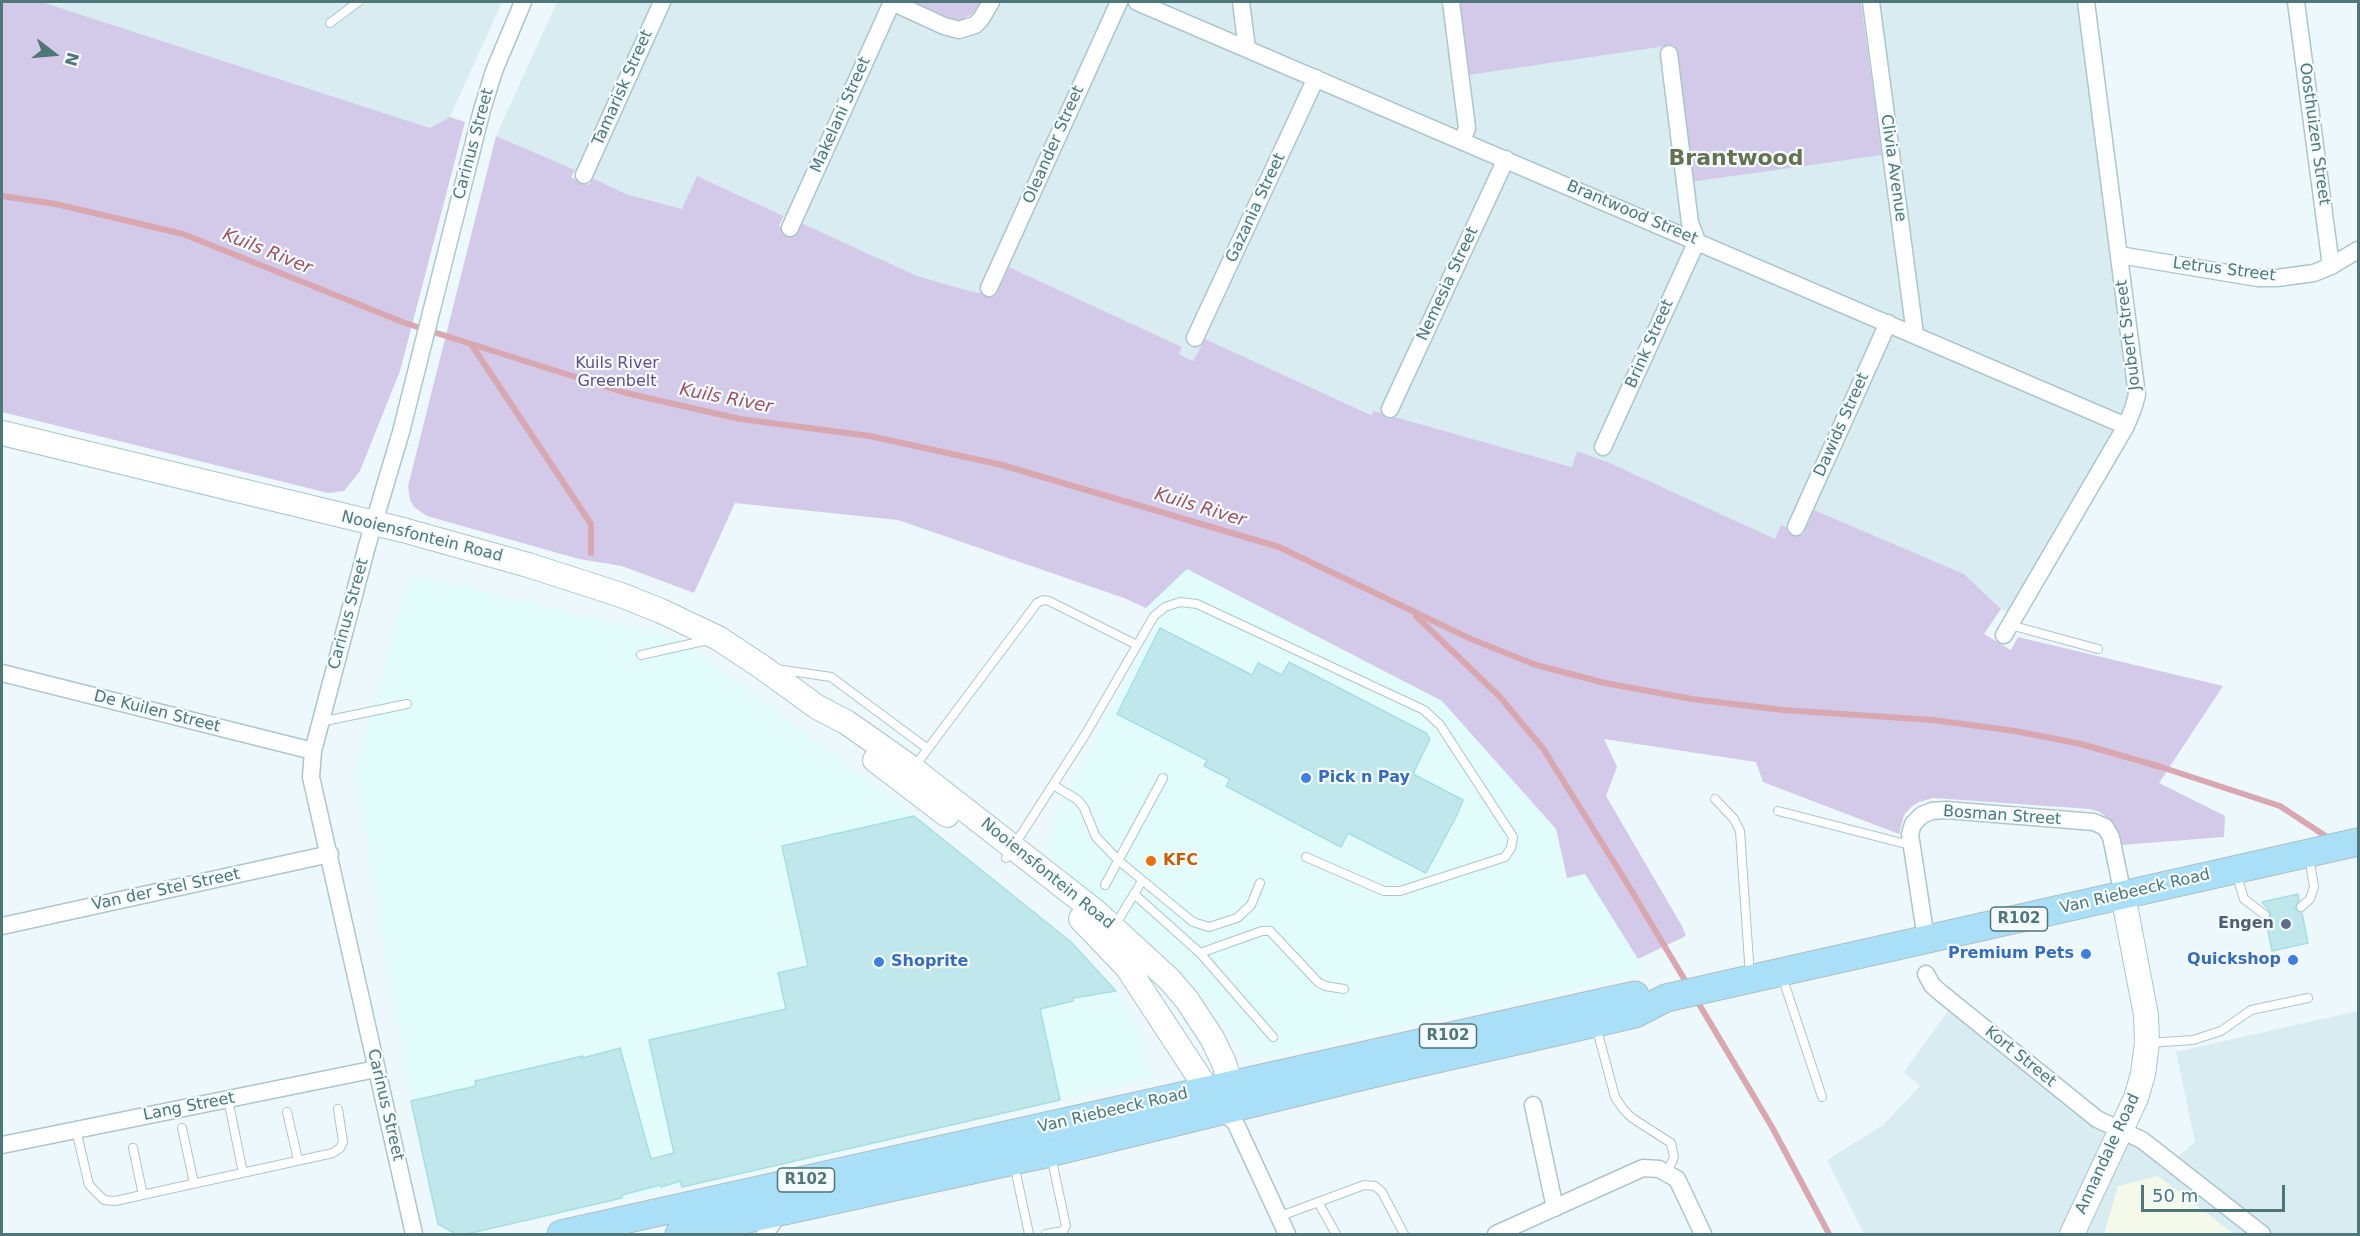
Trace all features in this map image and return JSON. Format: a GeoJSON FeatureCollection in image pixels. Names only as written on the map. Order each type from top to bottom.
{"type":"FeatureCollection","features":[{"type":"Feature","properties":{"kind":"main road","name":"Van Riebeeck Road"},"geometry":{"type":"LineString","coordinates":[[561,1234],[1385,1071],[1635,1014],[1666,998],[2358,842]]}},
{"type":"Feature","properties":{"kind":"main road","name":"Van Riebeeck Road"},"geometry":{"type":"LineString","coordinates":[[679,1234],[1050,1153],[1633,995],[1666,998]]}},
{"type":"Feature","properties":{"kind":"street","name":"Carinus Street"},"geometry":{"type":"LineString","coordinates":[[414,1234],[311,777],[313,751],[415,373],[482,110],[497,62],[523,2]]}},
{"type":"Feature","properties":{"kind":"street","name":"Tamarisk Street"},"geometry":{"type":"LineString","coordinates":[[584,175],[662,2]]}},
{"type":"Feature","properties":{"kind":"street","name":"Makelani Street"},"geometry":{"type":"LineString","coordinates":[[790,228],[892,2],[944,26],[959,30],[975,25],[991,2]]}},
{"type":"Feature","properties":{"kind":"street","name":"Oleander Street"},"geometry":{"type":"LineString","coordinates":[[989,288],[1119,2]]}},
{"type":"Feature","properties":{"kind":"street","name":"Brantwood Street"},"geometry":{"type":"LineString","coordinates":[[1137,2],[2126,426]]}},
{"type":"Feature","properties":{"kind":"street"},"geometry":{"type":"LineString","coordinates":[[1241,2],[1247,49]]}},
{"type":"Feature","properties":{"kind":"street"},"geometry":{"type":"LineString","coordinates":[[1451,2],[1467,128],[1462,141]]}},
{"type":"Feature","properties":{"kind":"street","name":"Clivia Avenue"},"geometry":{"type":"LineString","coordinates":[[1871,2],[1915,334]]}},
{"type":"Feature","properties":{"kind":"street","name":"Joubert Street"},"geometry":{"type":"LineString","coordinates":[[2007,630],[2126,426],[2137,395],[2086,2]]}},
{"type":"Feature","properties":{"kind":"street","name":"Oosthuizen Street"},"geometry":{"type":"LineString","coordinates":[[2296,2],[2331,266]]}},
{"type":"Feature","properties":{"kind":"street"},"geometry":{"type":"LineString","coordinates":[[1669,54],[1690,223],[1697,241]]}},
{"type":"Feature","properties":{"kind":"street","name":"Gazania Street"},"geometry":{"type":"LineString","coordinates":[[1195,338],[1316,78]]}},
{"type":"Feature","properties":{"kind":"street","name":"Nemesia Street"},"geometry":{"type":"LineString","coordinates":[[1390,409],[1506,159]]}},
{"type":"Feature","properties":{"kind":"street","name":"Brink Street"},"geometry":{"type":"LineString","coordinates":[[1603,447],[1697,241]]}},
{"type":"Feature","properties":{"kind":"street","name":"Letrus Street"},"geometry":{"type":"LineString","coordinates":[[2119,255],[2258,278],[2295,277],[2331,266],[2358,250]]}},
{"type":"Feature","properties":{"kind":"street","name":"Dawids Street"},"geometry":{"type":"LineString","coordinates":[[1796,527],[1888,323]]}},
{"type":"Feature","properties":{"kind":"street","name":"Nooiensfontein Road"},"geometry":{"type":"LineString","coordinates":[[2,433],[374,523],[528,565],[621,594],[718,638],[817,707],[846,722],[913,769],[1010,852],[1127,967],[1226,1104]]}},
{"type":"Feature","properties":{"kind":"street","name":"De Kuilen Street"},"geometry":{"type":"LineString","coordinates":[[2,673],[313,751]]}},
{"type":"Feature","properties":{"kind":"street","name":"Nooiensfontein Road"},"geometry":{"type":"LineString","coordinates":[[817,707],[841,732],[906,785],[1010,852],[1114,928],[1169,979],[1187,1000],[1212,1038],[1224,1063],[1226,1104]]}},
{"type":"Feature","properties":{"kind":"street","name":"Bosman Street"},"geometry":{"type":"LineString","coordinates":[[1926,939],[1910,834],[1913,824],[1922,815],[1932,812],[1946,810],[2094,822],[2105,827],[2111,837],[2123,895]]}},
{"type":"Feature","properties":{"kind":"street","name":"Van der Stel Street"},"geometry":{"type":"LineString","coordinates":[[2,926],[330,854]]}},
{"type":"Feature","properties":{"kind":"street","name":"Annandale Road"},"geometry":{"type":"LineString","coordinates":[[2072,1234],[2136,1098],[2143,1074],[2147,1043],[2146,1015],[2123,895]]}},
{"type":"Feature","properties":{"kind":"street","name":"Kort Street"},"geometry":{"type":"LineString","coordinates":[[1926,974],[1932,985],[1941,993],[2097,1119],[2121,1130]]}},
{"type":"Feature","properties":{"kind":"street","name":"Lang Street"},"geometry":{"type":"LineString","coordinates":[[2,1145],[376,1069]]}},
{"type":"Feature","properties":{"kind":"street"},"geometry":{"type":"LineString","coordinates":[[1226,1104],[1287,1234]]}},
{"type":"Feature","properties":{"kind":"street"},"geometry":{"type":"LineString","coordinates":[[1533,1105],[1555,1208]]}},
{"type":"Feature","properties":{"kind":"street"},"geometry":{"type":"LineString","coordinates":[[2121,1130],[2142,1140],[2262,1234]]}},
{"type":"Feature","properties":{"kind":"street"},"geometry":{"type":"LineString","coordinates":[[1496,1234],[1643,1168],[1659,1169],[1677,1179],[1703,1234]]}},
{"type":"Feature","properties":{"kind":"street"},"geometry":{"type":"LineString","coordinates":[[765,1234],[780,1212]]}},
{"type":"Feature","properties":{"kind":"lane"},"geometry":{"type":"LineString","coordinates":[[330,23],[358,2]]}},
{"type":"Feature","properties":{"kind":"lane"},"geometry":{"type":"LineString","coordinates":[[913,769],[1037,603],[1043,600],[1049,601],[1137,645]]}},
{"type":"Feature","properties":{"kind":"lane"},"geometry":{"type":"LineString","coordinates":[[1010,852],[1085,735],[1154,616],[1165,607],[1180,602],[1197,604],[1424,710],[1440,725],[1513,837],[1511,848],[1504,857],[1400,891],[1384,891],[1306,856]]}},
{"type":"Feature","properties":{"kind":"lane"},"geometry":{"type":"LineString","coordinates":[[2007,630],[2098,649]]}},
{"type":"Feature","properties":{"kind":"lane"},"geometry":{"type":"LineString","coordinates":[[641,655],[718,638]]}},
{"type":"Feature","properties":{"kind":"lane"},"geometry":{"type":"LineString","coordinates":[[762,667],[831,677],[928,749]]}},
{"type":"Feature","properties":{"kind":"lane"},"geometry":{"type":"LineString","coordinates":[[320,722],[407,704]]}},
{"type":"Feature","properties":{"kind":"lane"},"geometry":{"type":"LineString","coordinates":[[1105,885],[1163,778]]}},
{"type":"Feature","properties":{"kind":"lane"},"geometry":{"type":"LineString","coordinates":[[1053,784],[1078,800],[1084,808],[1096,837],[1119,861],[1193,922],[1209,927],[1229,922],[1245,913],[1260,883]]}},
{"type":"Feature","properties":{"kind":"lane"},"geometry":{"type":"LineString","coordinates":[[1715,799],[1734,819],[1740,831],[1750,980]]}},
{"type":"Feature","properties":{"kind":"lane"},"geometry":{"type":"LineString","coordinates":[[1778,812],[1910,845]]}},
{"type":"Feature","properties":{"kind":"lane"},"geometry":{"type":"LineString","coordinates":[[2301,907],[2310,899],[2314,887],[2312,853]]}},
{"type":"Feature","properties":{"kind":"lane"},"geometry":{"type":"LineString","coordinates":[[2235,870],[2244,899],[2265,915]]}},
{"type":"Feature","properties":{"kind":"lane"},"geometry":{"type":"LineString","coordinates":[[1114,928],[1142,881]]}},
{"type":"Feature","properties":{"kind":"lane"},"geometry":{"type":"LineString","coordinates":[[1134,894],[1200,953],[1273,1037]]}},
{"type":"Feature","properties":{"kind":"lane"},"geometry":{"type":"LineString","coordinates":[[1200,953],[1262,931],[1270,931],[1318,982],[1325,986],[1344,989]]}},
{"type":"Feature","properties":{"kind":"lane"},"geometry":{"type":"LineString","coordinates":[[1781,972],[1822,1097]]}},
{"type":"Feature","properties":{"kind":"lane"},"geometry":{"type":"LineString","coordinates":[[2147,1043],[2193,1040],[2221,1031],[2251,1010],[2308,998]]}},
{"type":"Feature","properties":{"kind":"lane"},"geometry":{"type":"LineString","coordinates":[[1596,1023],[1615,1097],[1632,1118],[1671,1143],[1674,1156],[1666,1173]]}},
{"type":"Feature","properties":{"kind":"lane"},"geometry":{"type":"LineString","coordinates":[[228,1099],[243,1173]]}},
{"type":"Feature","properties":{"kind":"lane"},"geometry":{"type":"LineString","coordinates":[[76,1130],[89,1185],[104,1200],[115,1201],[333,1152],[343,1142],[338,1109]]}},
{"type":"Feature","properties":{"kind":"lane"},"geometry":{"type":"LineString","coordinates":[[287,1112],[298,1160]]}},
{"type":"Feature","properties":{"kind":"lane"},"geometry":{"type":"LineString","coordinates":[[182,1128],[194,1184]]}},
{"type":"Feature","properties":{"kind":"lane"},"geometry":{"type":"LineString","coordinates":[[133,1148],[143,1195]]}},
{"type":"Feature","properties":{"kind":"lane"},"geometry":{"type":"LineString","coordinates":[[1046,1234],[1063,1231],[1066,1226],[1050,1153]]}},
{"type":"Feature","properties":{"kind":"lane"},"geometry":{"type":"LineString","coordinates":[[1014,1161],[1029,1234]]}},
{"type":"Feature","properties":{"kind":"lane"},"geometry":{"type":"LineString","coordinates":[[1278,1216],[1364,1185],[1375,1186],[1382,1192],[1404,1234]]}},
{"type":"Feature","properties":{"kind":"lane"},"geometry":{"type":"LineString","coordinates":[[1318,1202],[1336,1234]]}},
{"type":"Feature","properties":{"kind":"shaded area"},"geometry":{"type":"Polygon","coordinates":[[[42,2],[502,2],[450,117],[430,128],[42,2]]]}},
{"type":"Feature","properties":{"kind":"shaded area"},"geometry":{"type":"Polygon","coordinates":[[[557,2],[890,2],[959,30],[991,2],[1449,2],[1459,76],[1674,45],[1692,182],[1890,153],[1870,2],[2085,2],[2136,395],[2014,617],[2001,609],[1964,574],[1814,510],[1803,535],[1775,539],[1610,463],[1577,451],[1573,467],[1374,411],[1372,415],[1205,339],[1194,361],[1179,354],[1182,347],[1009,267],[996,295],[973,292],[917,276],[697,176],[683,209],[626,194],[496,136],[557,2]]]}},
{"type":"Feature","properties":{"kind":"shaded area"},"geometry":{"type":"Polygon","coordinates":[[[1186,569],[1442,701],[1556,830],[1567,877],[1585,874],[1638,959],[1641,975],[1264,1058],[1245,1054],[1193,985],[1160,950],[1051,862],[1046,841],[1056,824],[1052,820],[1157,622],[1146,608],[1186,569]]]}},
{"type":"Feature","properties":{"kind":"shaded area"},"geometry":{"type":"Polygon","coordinates":[[[410,574],[680,639],[914,816],[1071,942],[1116,991],[1141,1032],[1152,1079],[467,1234],[456,1234],[438,1224],[411,1101],[355,774],[410,574]]]}},
{"type":"Feature","properties":{"kind":"shaded area"},"geometry":{"type":"Polygon","coordinates":[[[1953,1004],[2169,1164],[2195,1142],[2176,1052],[2358,1011],[2358,1234],[1864,1234],[1827,1160],[1883,1125],[1920,1086],[1904,1072],[1953,1004]]]}},
{"type":"Feature","properties":{"kind":"shaded area"},"geometry":{"type":"Polygon","coordinates":[[[2158,1176],[2234,1234],[2104,1234],[2118,1186],[2158,1176]]]}},
{"type":"Feature","properties":{"kind":"green space"},"geometry":{"type":"Polygon","coordinates":[[[2,2],[42,2],[430,128],[450,117],[465,122],[400,371],[360,471],[344,491],[328,493],[2,412],[2,2]]]}},
{"type":"Feature","properties":{"kind":"green space"},"geometry":{"type":"Polygon","coordinates":[[[913,2],[981,2],[973,14],[961,20],[953,20],[913,2]]]}},
{"type":"Feature","properties":{"kind":"green space"},"geometry":{"type":"Polygon","coordinates":[[[1459,2],[1861,2],[1882,155],[1691,182],[1674,45],[1468,75],[1459,2]]]}},
{"type":"Feature","properties":{"kind":"green space","name":"Kuils River Greenbelt"},"geometry":{"type":"Polygon","coordinates":[[[496,136],[575,170],[571,177],[589,185],[592,178],[626,194],[682,209],[697,176],[784,216],[779,226],[797,233],[801,223],[917,276],[973,292],[996,295],[1009,267],[1182,347],[1179,354],[1193,361],[1205,339],[1371,415],[1374,411],[1572,467],[1577,451],[1610,463],[1775,539],[1781,525],[1803,535],[1814,510],[1964,574],[2001,609],[1984,634],[2011,650],[2018,637],[2223,686],[2159,783],[2225,816],[2224,837],[2122,845],[2114,823],[2100,812],[2090,809],[1933,798],[1911,807],[1904,815],[1899,834],[1763,782],[1756,762],[1604,739],[1617,767],[1606,796],[1686,936],[1638,959],[1585,874],[1567,878],[1556,829],[1442,701],[1187,569],[1146,608],[1124,598],[898,520],[735,503],[694,593],[622,566],[579,559],[427,516],[414,507],[410,500],[408,486],[496,136]]]}},
{"type":"Feature","properties":{"kind":"building"},"geometry":{"type":"Polygon","coordinates":[[[1160,628],[1252,675],[1258,663],[1282,675],[1289,662],[1426,733],[1430,739],[1413,774],[1463,800],[1426,873],[1348,833],[1341,847],[1226,786],[1230,779],[1204,766],[1207,760],[1117,714],[1160,628]]]}},
{"type":"Feature","properties":{"kind":"building"},"geometry":{"type":"Polygon","coordinates":[[[914,816],[1071,942],[1116,991],[1073,998],[1073,1001],[1040,1009],[1060,1100],[682,1187],[680,1181],[661,1187],[660,1185],[622,1195],[622,1198],[467,1234],[456,1234],[438,1224],[411,1101],[476,1086],[475,1081],[620,1048],[651,1159],[674,1153],[649,1040],[786,1009],[778,973],[808,966],[782,846],[914,816]]]}},
{"type":"Feature","properties":{"kind":"building"},"geometry":{"type":"Polygon","coordinates":[[[2298,894],[2299,900],[2295,909],[2302,913],[2308,943],[2272,951],[2266,921],[2270,918],[2271,913],[2262,902],[2298,894]]]}},
{"type":"Feature","properties":{"kind":"waterway","name":"Kuils River"},"geometry":{"type":"LineString","coordinates":[[2,196],[56,204],[183,234],[405,323],[626,393],[740,419],[870,436],[1002,465],[1279,547],[1471,639],[1536,665],[1605,683],[1692,699],[1783,710],[1933,720],[2015,731],[2081,744],[2161,767],[2280,806],[2330,839]]}},
{"type":"Feature","properties":{"kind":"waterway"},"geometry":{"type":"LineString","coordinates":[[471,344],[591,524],[591,553]]}},
{"type":"Feature","properties":{"kind":"waterway"},"geometry":{"type":"LineString","coordinates":[[1416,616],[1500,697],[1544,750],[1689,987]]}},
{"type":"Feature","properties":{"kind":"waterway"},"geometry":{"type":"LineString","coordinates":[[1696,999],[1772,1127],[1829,1234]]}},
{"type":"Feature","properties":{"kind":"place","name":"Pick n Pay"},"geometry":{"type":"Point","coordinates":[1306,778]}},
{"type":"Feature","properties":{"kind":"place","name":"KFC"},"geometry":{"type":"Point","coordinates":[1151,861]}},
{"type":"Feature","properties":{"kind":"place","name":"Engen"},"geometry":{"type":"Point","coordinates":[2286,924]}},
{"type":"Feature","properties":{"kind":"place","name":"Premium Pets"},"geometry":{"type":"Point","coordinates":[2086,954]}},
{"type":"Feature","properties":{"kind":"place","name":"Quickshop"},"geometry":{"type":"Point","coordinates":[2293,960]}},
{"type":"Feature","properties":{"kind":"place","name":"Shoprite"},"geometry":{"type":"Point","coordinates":[879,962]}},
{"type":"Feature","properties":{"kind":"district","name":"Brantwood"},"geometry":{"type":"Point","coordinates":[1736,159]}}]}
